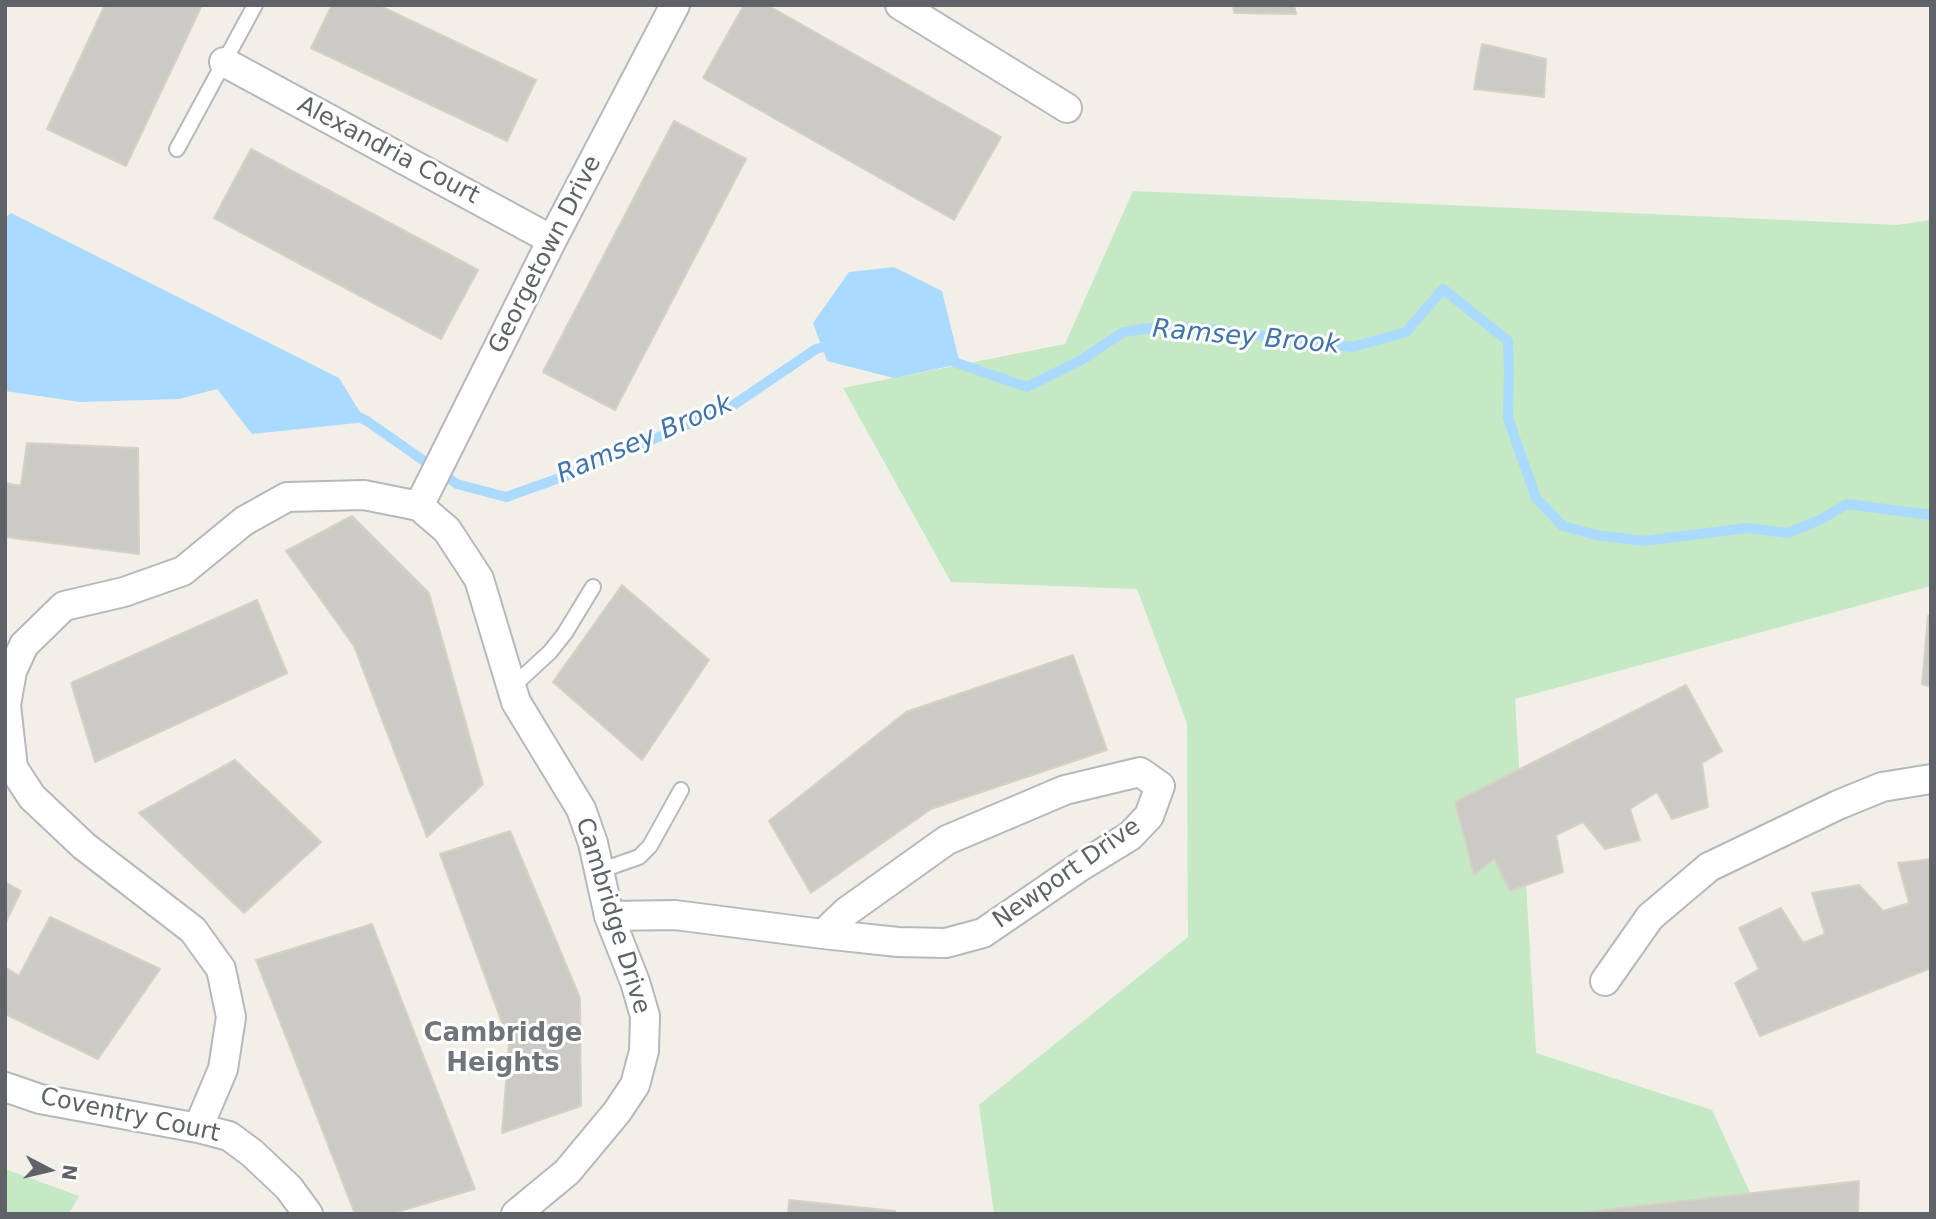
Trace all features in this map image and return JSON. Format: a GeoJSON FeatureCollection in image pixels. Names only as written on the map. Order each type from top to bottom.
{"type":"FeatureCollection","features":[{"type":"Feature","properties":{"kind":"street","name":"Georgetown Drive"},"geometry":{"type":"LineString","coordinates":[[419,506],[552,240],[675,5]]}},
{"type":"Feature","properties":{"kind":"street"},"geometry":{"type":"LineString","coordinates":[[900,5],[1067,108]]}},
{"type":"Feature","properties":{"kind":"street","name":"Alexandria Court"},"geometry":{"type":"LineString","coordinates":[[224,62],[552,240]]}},
{"type":"Feature","properties":{"kind":"street","name":"Cambridge Drive"},"geometry":{"type":"LineString","coordinates":[[198,1128],[223,1069],[231,1017],[221,969],[193,930],[84,846],[32,797],[13,768],[6,705],[9,669],[24,645],[64,606],[124,592],[183,571],[244,521],[287,497],[364,495],[419,506],[447,530],[479,579],[516,702],[581,809],[593,843],[610,916],[645,1016],[644,1051],[635,1084],[617,1112],[567,1172],[516,1214]]}},
{"type":"Feature","properties":{"kind":"street","name":"Newport Drive"},"geometry":{"type":"LineString","coordinates":[[610,916],[675,915],[823,934],[898,942],[946,943],[983,933],[1130,836],[1149,816],[1160,786],[1140,772],[1065,790],[947,840],[846,912],[823,934]]}},
{"type":"Feature","properties":{"kind":"street"},"geometry":{"type":"LineString","coordinates":[[1605,981],[1650,917],[1709,867],[1871,791],[1931,779]]}},
{"type":"Feature","properties":{"kind":"street","name":"Coventry Court"},"geometry":{"type":"LineString","coordinates":[[5,1087],[40,1099],[229,1136],[252,1153],[289,1188],[308,1214]]}},
{"type":"Feature","properties":{"kind":"lane"},"geometry":{"type":"LineString","coordinates":[[177,149],[255,5]]}},
{"type":"Feature","properties":{"kind":"lane"},"geometry":{"type":"LineString","coordinates":[[512,687],[550,652],[593,587]]}},
{"type":"Feature","properties":{"kind":"lane"},"geometry":{"type":"LineString","coordinates":[[599,871],[639,858],[650,846],[681,790]]}},
{"type":"Feature","properties":{"kind":"green space"},"geometry":{"type":"Polygon","coordinates":[[[1133,191],[1897,225],[1931,220],[1931,586],[1515,699],[1536,1053],[1712,1110],[1760,1214],[994,1214],[979,1105],[1188,937],[1187,723],[1137,589],[951,582],[843,388],[1065,344],[1133,191]]]}},
{"type":"Feature","properties":{"kind":"green space"},"geometry":{"type":"Polygon","coordinates":[[[5,1169],[79,1196],[69,1214],[5,1214],[5,1169]]]}},
{"type":"Feature","properties":{"kind":"water"},"geometry":{"type":"Polygon","coordinates":[[[11,213],[339,378],[366,422],[252,434],[217,389],[179,399],[80,402],[5,391],[5,218],[11,213]]]}},
{"type":"Feature","properties":{"kind":"water"},"geometry":{"type":"Polygon","coordinates":[[[894,267],[942,291],[960,364],[894,378],[827,361],[813,323],[849,272],[894,267]]]}},
{"type":"Feature","properties":{"kind":"building"},"geometry":{"type":"Polygon","coordinates":[[[105,5],[202,5],[126,166],[47,129],[105,5]]]}},
{"type":"Feature","properties":{"kind":"building"},"geometry":{"type":"Polygon","coordinates":[[[332,5],[378,5],[536,80],[507,141],[311,48],[332,5]]]}},
{"type":"Feature","properties":{"kind":"building"},"geometry":{"type":"Polygon","coordinates":[[[744,5],[767,5],[1001,137],[954,220],[703,78],[744,5]]]}},
{"type":"Feature","properties":{"kind":"building"},"geometry":{"type":"Polygon","coordinates":[[[1233,5],[1294,5],[1296,14],[1234,13],[1233,5]]]}},
{"type":"Feature","properties":{"kind":"building"},"geometry":{"type":"Polygon","coordinates":[[[1482,44],[1546,59],[1544,97],[1474,89],[1482,44]]]}},
{"type":"Feature","properties":{"kind":"building"},"geometry":{"type":"Polygon","coordinates":[[[674,121],[746,159],[615,410],[543,372],[674,121]]]}},
{"type":"Feature","properties":{"kind":"building"},"geometry":{"type":"Polygon","coordinates":[[[251,149],[478,270],[441,339],[214,218],[251,149]]]}},
{"type":"Feature","properties":{"kind":"building"},"geometry":{"type":"Polygon","coordinates":[[[27,443],[138,448],[139,554],[5,537],[5,483],[21,486],[27,443]]]}},
{"type":"Feature","properties":{"kind":"building"},"geometry":{"type":"Polygon","coordinates":[[[352,516],[429,593],[483,784],[427,837],[354,646],[286,551],[352,516]]]}},
{"type":"Feature","properties":{"kind":"building"},"geometry":{"type":"Polygon","coordinates":[[[622,585],[709,660],[642,760],[553,682],[622,585]]]}},
{"type":"Feature","properties":{"kind":"building"},"geometry":{"type":"Polygon","coordinates":[[[257,600],[287,673],[95,762],[71,683],[257,600]]]}},
{"type":"Feature","properties":{"kind":"building"},"geometry":{"type":"Polygon","coordinates":[[[1928,616],[1931,616],[1931,687],[1922,684],[1928,616]]]}},
{"type":"Feature","properties":{"kind":"building"},"geometry":{"type":"Polygon","coordinates":[[[1073,655],[1107,750],[931,809],[811,893],[769,821],[906,712],[1073,655]]]}},
{"type":"Feature","properties":{"kind":"building"},"geometry":{"type":"Polygon","coordinates":[[[1686,685],[1722,751],[1702,763],[1708,807],[1672,819],[1657,792],[1630,809],[1640,840],[1605,849],[1583,822],[1556,835],[1563,872],[1510,891],[1494,859],[1474,875],[1455,802],[1686,685]]]}},
{"type":"Feature","properties":{"kind":"building"},"geometry":{"type":"Polygon","coordinates":[[[235,760],[321,842],[244,913],[139,813],[235,760]]]}},
{"type":"Feature","properties":{"kind":"building"},"geometry":{"type":"Polygon","coordinates":[[[510,831],[580,998],[581,1106],[502,1133],[509,1042],[440,854],[510,831]]]}},
{"type":"Feature","properties":{"kind":"building"},"geometry":{"type":"Polygon","coordinates":[[[1931,859],[1931,968],[1760,1036],[1735,983],[1759,969],[1739,928],[1781,908],[1803,943],[1825,934],[1812,893],[1859,885],[1883,911],[1909,903],[1898,863],[1931,859]]]}},
{"type":"Feature","properties":{"kind":"building"},"geometry":{"type":"Polygon","coordinates":[[[5,882],[21,891],[5,924],[5,882]]]}},
{"type":"Feature","properties":{"kind":"building"},"geometry":{"type":"Polygon","coordinates":[[[50,917],[160,969],[98,1059],[5,1014],[5,967],[19,976],[50,917]]]}},
{"type":"Feature","properties":{"kind":"building"},"geometry":{"type":"Polygon","coordinates":[[[372,924],[475,1189],[390,1214],[355,1214],[256,960],[372,924]]]}},
{"type":"Feature","properties":{"kind":"building"},"geometry":{"type":"Polygon","coordinates":[[[1859,1181],[1858,1214],[1585,1214],[1586,1212],[1859,1181]]]}},
{"type":"Feature","properties":{"kind":"building"},"geometry":{"type":"Polygon","coordinates":[[[789,1200],[895,1211],[895,1214],[788,1214],[789,1200]]]}},
{"type":"Feature","properties":{"kind":"waterway","name":"Ramsey Brook"},"geometry":{"type":"LineString","coordinates":[[948,360],[1027,387],[1083,359],[1123,332],[1156,327],[1203,328],[1352,347],[1406,332],[1443,289],[1508,341],[1508,418],[1536,498],[1563,526],[1596,535],[1644,541],[1746,528],[1788,533],[1822,519],[1847,504],[1931,515]]}},
{"type":"Feature","properties":{"kind":"waterway","name":"Ramsey Brook"},"geometry":{"type":"LineString","coordinates":[[351,413],[367,421],[457,484],[506,497],[568,475],[732,406],[816,349],[836,344]]}},
{"type":"Feature","properties":{"kind":"district","name":"Cambridge Heights"},"geometry":{"type":"Point","coordinates":[503,1049]}}]}
